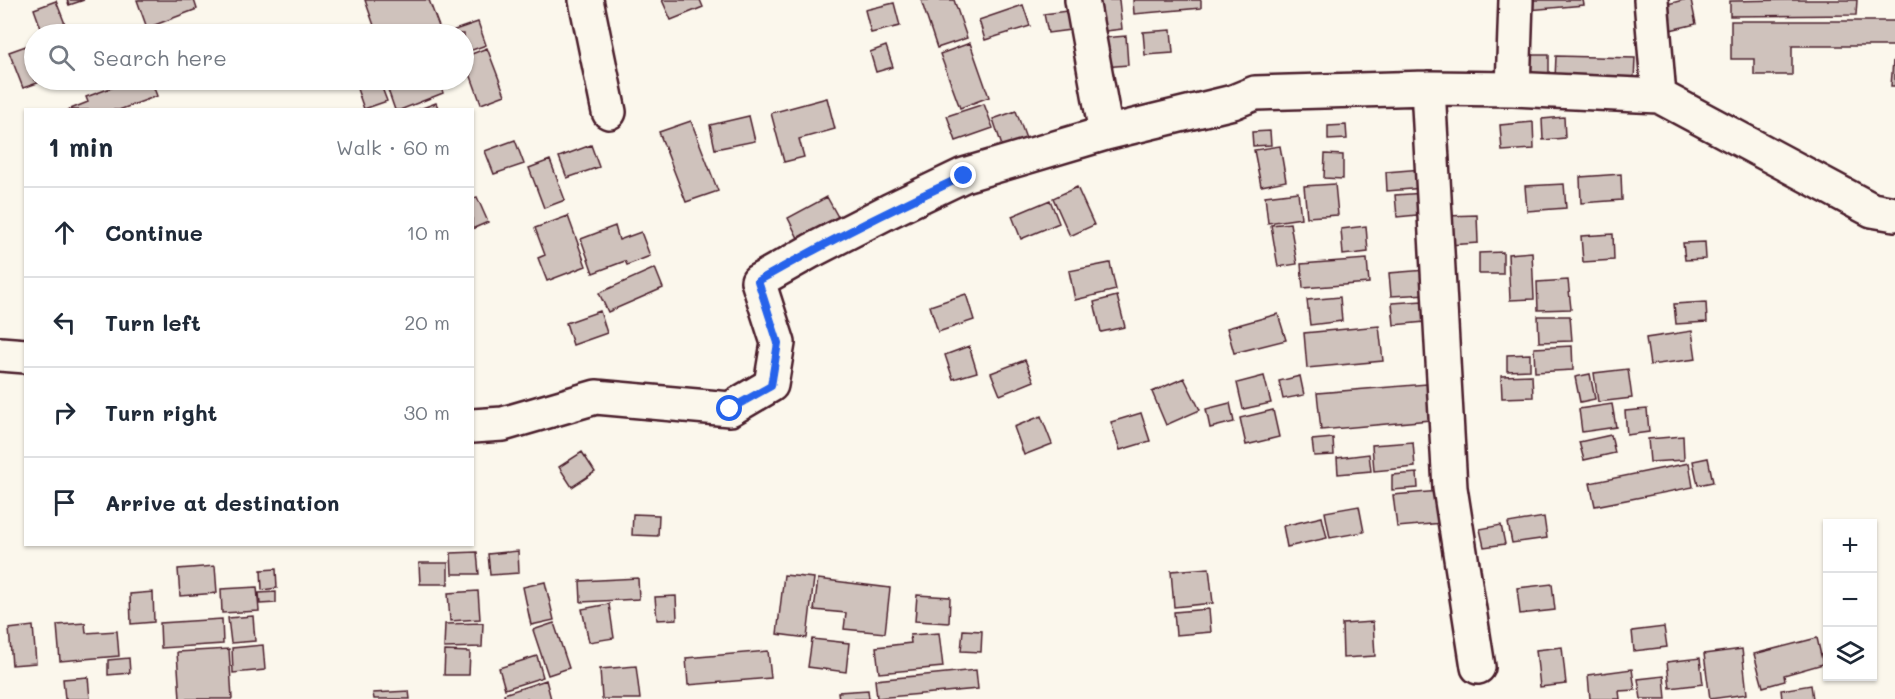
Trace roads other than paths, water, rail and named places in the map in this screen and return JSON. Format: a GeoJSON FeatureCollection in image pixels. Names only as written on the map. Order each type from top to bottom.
{"type":"FeatureCollection","features":[{"type":"Feature","properties":{"kind":"street"},"geometry":{"type":"LineString","coordinates":[[586,0],[609,112]]}},
{"type":"Feature","properties":{"kind":"street"},"geometry":{"type":"LineString","coordinates":[[1082,0],[1106,133]]}},
{"type":"Feature","properties":{"kind":"street"},"geometry":{"type":"LineString","coordinates":[[1514,89],[1516,0]]}},
{"type":"Feature","properties":{"kind":"street"},"geometry":{"type":"LineString","coordinates":[[1651,0],[1659,96]]}},
{"type":"Feature","properties":{"kind":"street"},"geometry":{"type":"LineString","coordinates":[[1428,88],[1450,488],[1478,667]]}},
{"type":"Feature","properties":{"kind":"street"},"geometry":{"type":"LineString","coordinates":[[474,426],[503,424],[596,397],[730,409],[771,386],[778,343],[758,281],[889,210],[964,176],[1106,133],[1233,102],[1255,93],[1428,88],[1514,89],[1659,96],[1872,210],[1895,214]]}},
{"type":"Feature","properties":{"kind":"street"},"geometry":{"type":"LineString","coordinates":[[0,354],[24,357]]}}]}
